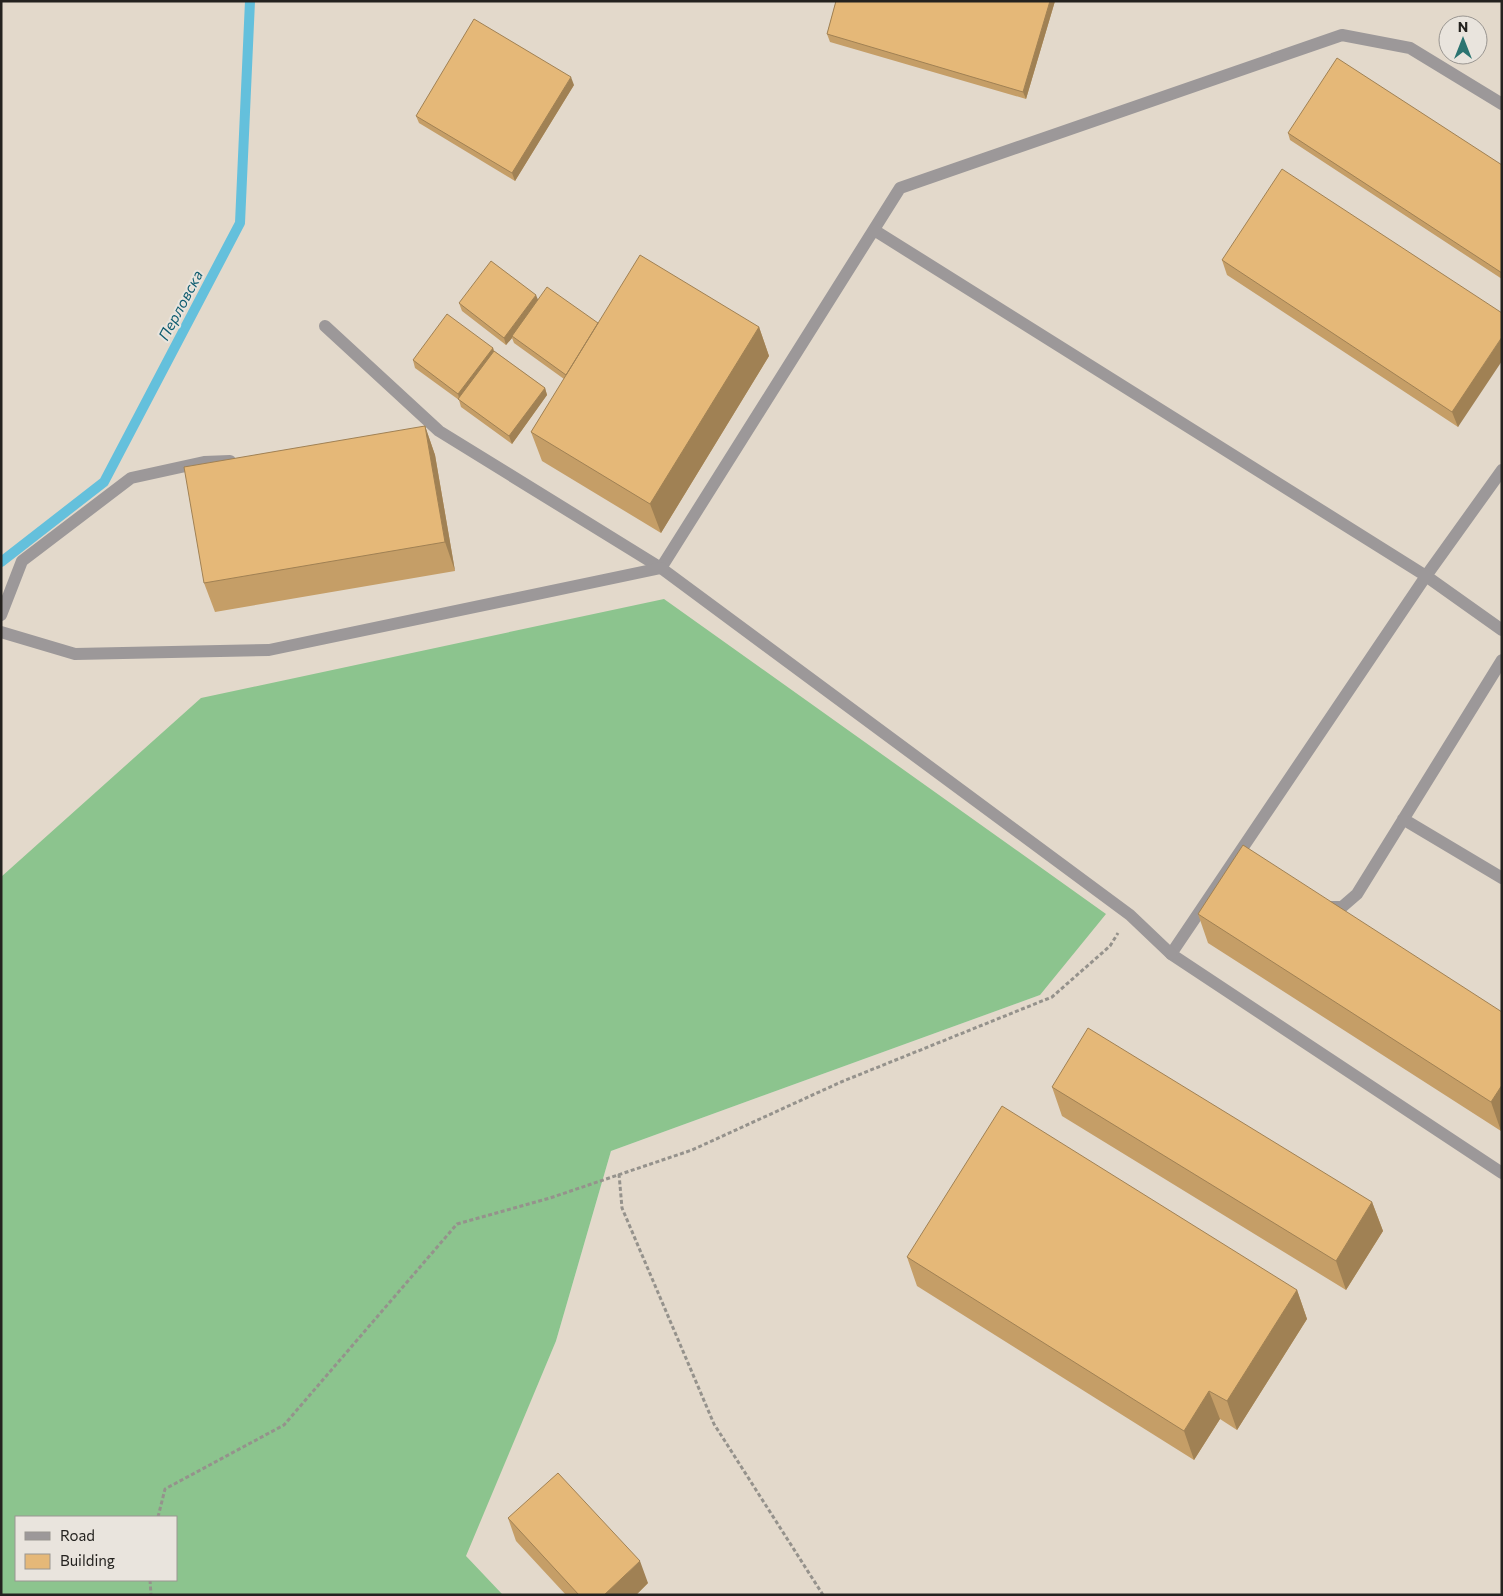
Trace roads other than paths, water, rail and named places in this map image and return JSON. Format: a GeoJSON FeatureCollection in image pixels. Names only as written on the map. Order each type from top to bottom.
{"type":"FeatureCollection","features":[{"type":"Feature","properties":{"kind":"street"},"geometry":{"type":"LineString","coordinates":[[1,632],[74,654],[269,650],[661,568],[900,188],[1342,35],[1410,48],[1502,104]]}},
{"type":"Feature","properties":{"kind":"street"},"geometry":{"type":"LineString","coordinates":[[874,230],[1426,576],[1502,630]]}},
{"type":"Feature","properties":{"kind":"street"},"geometry":{"type":"LineString","coordinates":[[325,326],[439,431],[661,568],[1130,915],[1171,954],[1502,1173]]}},
{"type":"Feature","properties":{"kind":"street"},"geometry":{"type":"LineString","coordinates":[[421,436],[439,431]]}},
{"type":"Feature","properties":{"kind":"street"},"geometry":{"type":"LineString","coordinates":[[1,615],[22,561],[131,478],[204,462],[240,461]]}},
{"type":"Feature","properties":{"kind":"street"},"geometry":{"type":"LineString","coordinates":[[1171,954],[1243,854],[1426,576],[1502,470]]}},
{"type":"Feature","properties":{"kind":"street"},"geometry":{"type":"LineString","coordinates":[[1310,898],[1326,908],[1342,907],[1357,894],[1502,660]]}},
{"type":"Feature","properties":{"kind":"street"},"geometry":{"type":"LineString","coordinates":[[1403,819],[1502,878]]}},
{"type":"Feature","properties":{"kind":"waterway","name":"Перловска"},"geometry":{"type":"LineString","coordinates":[[1,562],[104,482],[240,223],[250,1]]}}]}
